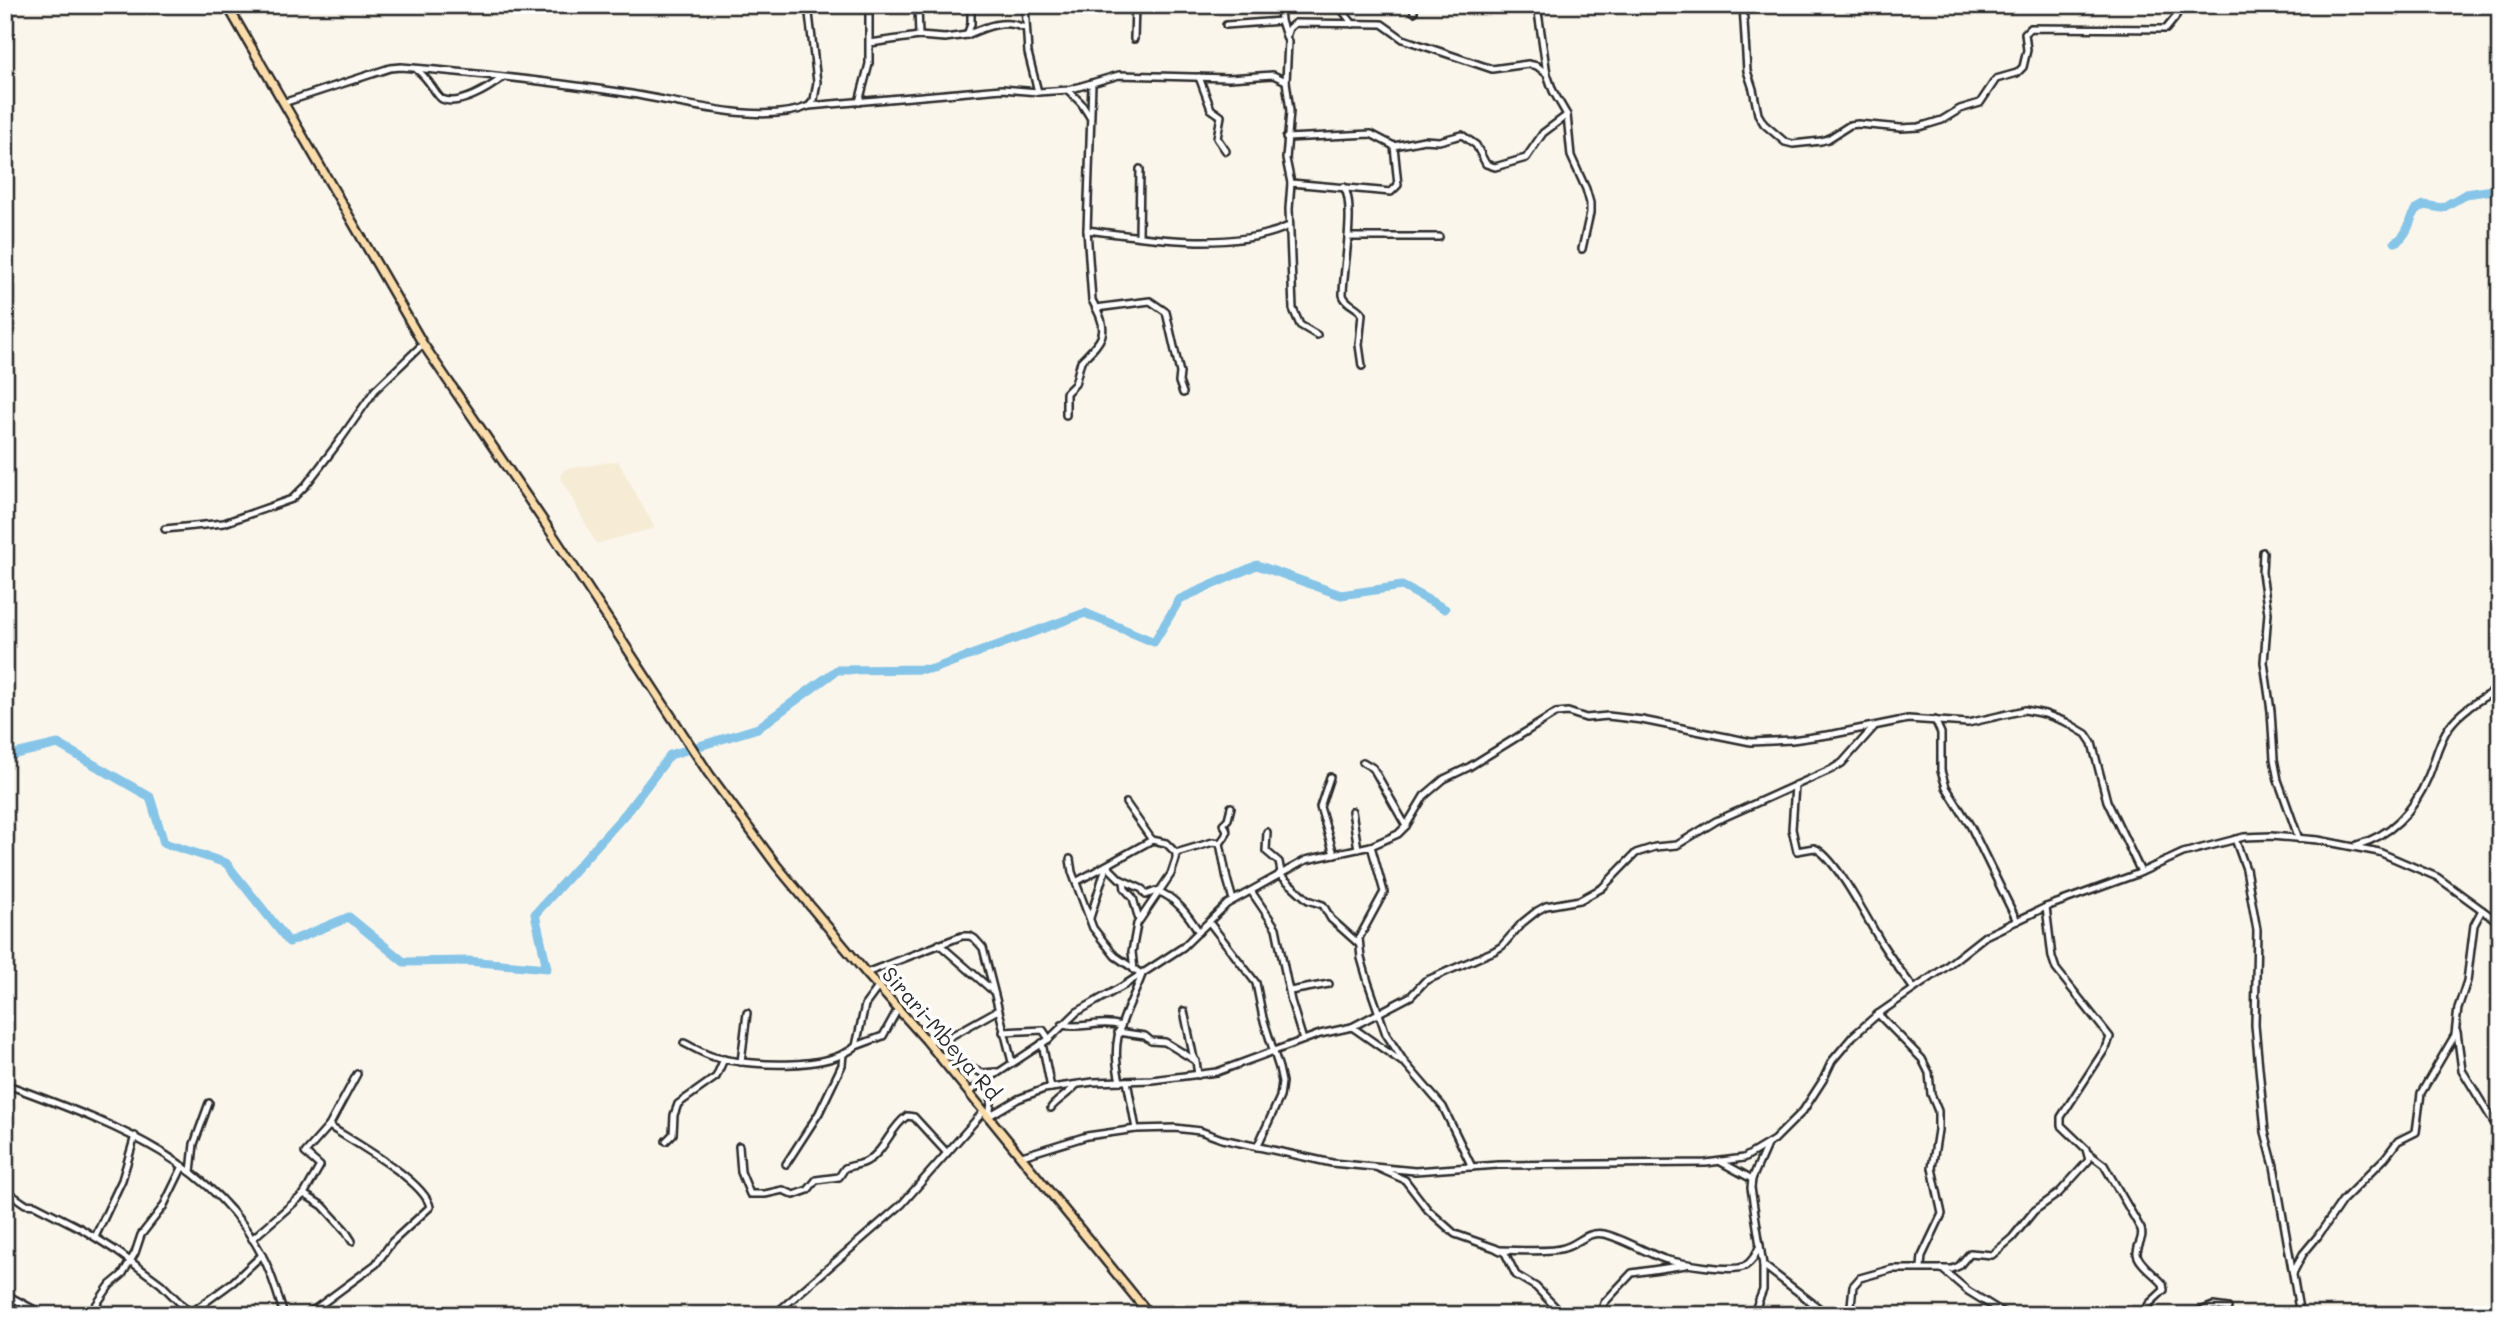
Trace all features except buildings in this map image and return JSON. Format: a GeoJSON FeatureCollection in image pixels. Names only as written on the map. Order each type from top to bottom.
{"type":"FeatureCollection","features":[{"type":"Feature","properties":{"kind":"highway","name":"Sirari-Mbeya Rd"},"geometry":{"type":"LineString","coordinates":[[227,5],[423,344],[709,774],[777,866],[926,1040],[1150,1315]]}},
{"type":"Feature","properties":{"kind":"street"},"geometry":{"type":"LineString","coordinates":[[808,5],[817,82],[814,100],[808,106]]}},
{"type":"Feature","properties":{"kind":"street"},"geometry":{"type":"LineString","coordinates":[[859,102],[867,77],[869,5]]}},
{"type":"Feature","properties":{"kind":"street"},"geometry":{"type":"LineString","coordinates":[[918,5],[919,36]]}},
{"type":"Feature","properties":{"kind":"street"},"geometry":{"type":"LineString","coordinates":[[967,35],[971,24],[971,5]]}},
{"type":"Feature","properties":{"kind":"street"},"geometry":{"type":"LineString","coordinates":[[1025,5],[1031,73],[1038,92]]}},
{"type":"Feature","properties":{"kind":"street"},"geometry":{"type":"LineString","coordinates":[[1133,39],[1135,5]]}},
{"type":"Feature","properties":{"kind":"street"},"geometry":{"type":"LineString","coordinates":[[1280,5],[1281,21],[1287,35]]}},
{"type":"Feature","properties":{"kind":"street"},"geometry":{"type":"LineString","coordinates":[[1338,5],[1353,24]]}},
{"type":"Feature","properties":{"kind":"street"},"geometry":{"type":"LineString","coordinates":[[1537,5],[1547,75],[1567,115],[1571,156],[1590,203],[1582,249]]}},
{"type":"Feature","properties":{"kind":"street"},"geometry":{"type":"LineString","coordinates":[[1743,5],[1747,71],[1758,114],[1764,124],[1779,137],[1793,144],[1828,139],[1850,125],[1919,127],[1942,120],[1960,108],[1980,103],[1996,79],[2021,70],[2027,53],[2025,33],[2030,28],[2166,29],[2181,5]]}},
{"type":"Feature","properties":{"kind":"street"},"geometry":{"type":"LineString","coordinates":[[1226,25],[1281,21]]}},
{"type":"Feature","properties":{"kind":"street"},"geometry":{"type":"LineString","coordinates":[[1317,335],[1300,325],[1293,309],[1289,226],[1291,183],[1287,170],[1286,138],[1290,111],[1286,81],[1289,28],[1295,23],[1382,24],[1403,39],[1492,69],[1528,64],[1537,66],[1547,75]]}},
{"type":"Feature","properties":{"kind":"street"},"geometry":{"type":"LineString","coordinates":[[870,43],[919,36],[945,38],[967,35],[996,24],[1025,28]]}},
{"type":"Feature","properties":{"kind":"street"},"geometry":{"type":"LineString","coordinates":[[1273,75],[1287,65]]}},
{"type":"Feature","properties":{"kind":"street"},"geometry":{"type":"LineString","coordinates":[[283,103],[390,68],[414,68],[502,78],[621,92],[705,106],[785,114],[808,106],[1002,89],[1038,92],[1068,90],[1119,75],[1273,75],[1286,81]]}},
{"type":"Feature","properties":{"kind":"street"},"geometry":{"type":"LineString","coordinates":[[414,68],[428,79],[443,100],[472,97],[502,78]]}},
{"type":"Feature","properties":{"kind":"street"},"geometry":{"type":"LineString","coordinates":[[1199,77],[1211,109],[1221,116],[1217,138],[1226,151]]}},
{"type":"Feature","properties":{"kind":"street"},"geometry":{"type":"LineString","coordinates":[[1066,415],[1066,393],[1075,384],[1080,361],[1092,352],[1103,336],[1101,318],[1092,300],[1087,230],[1092,83]]}},
{"type":"Feature","properties":{"kind":"street"},"geometry":{"type":"LineString","coordinates":[[1068,90],[1081,103],[1091,119]]}},
{"type":"Feature","properties":{"kind":"street"},"geometry":{"type":"LineString","coordinates":[[1286,138],[1371,134],[1394,146],[1424,140],[1439,141],[1462,135],[1476,145],[1486,164],[1494,167],[1526,158],[1543,133],[1567,115]]}},
{"type":"Feature","properties":{"kind":"street"},"geometry":{"type":"LineString","coordinates":[[1291,183],[1384,192],[1396,190],[1398,185],[1394,146]]}},
{"type":"Feature","properties":{"kind":"street"},"geometry":{"type":"LineString","coordinates":[[1139,236],[1140,169]]}},
{"type":"Feature","properties":{"kind":"street"},"geometry":{"type":"LineString","coordinates":[[1344,187],[1348,197],[1348,237],[1343,295],[1346,301],[1362,314],[1359,345],[1362,366]]}},
{"type":"Feature","properties":{"kind":"street"},"geometry":{"type":"LineString","coordinates":[[1087,230],[1192,240],[1235,239],[1274,233],[1289,226]]}},
{"type":"Feature","properties":{"kind":"street"},"geometry":{"type":"LineString","coordinates":[[1348,237],[1439,237]]}},
{"type":"Feature","properties":{"kind":"street"},"geometry":{"type":"LineString","coordinates":[[1096,307],[1150,302],[1166,312],[1180,373],[1179,382],[1184,393]]}},
{"type":"Feature","properties":{"kind":"street"},"geometry":{"type":"LineString","coordinates":[[165,529],[224,523],[292,499],[338,443],[375,390],[423,344]]}},
{"type":"Feature","properties":{"kind":"street"},"geometry":{"type":"LineString","coordinates":[[2263,552],[2262,573],[2268,613],[2264,663],[2274,759],[2278,780],[2299,839]]}},
{"type":"Feature","properties":{"kind":"street"},"geometry":{"type":"LineString","coordinates":[[2354,846],[2377,838],[2398,824],[2420,794],[2449,727],[2482,698],[2500,688]]}},
{"type":"Feature","properties":{"kind":"street"},"geometry":{"type":"LineString","coordinates":[[969,1092],[1049,1039],[1077,1012],[1183,947],[1233,900],[1306,860],[1371,846],[1391,838],[1406,827],[1419,803],[1444,779],[1469,767],[1556,713],[1568,712],[1590,718],[1608,716],[1642,720],[1751,742],[1792,740],[1908,719],[1968,723],[2025,710],[2045,714],[2084,732],[2092,743],[2107,800],[2141,873]]}},
{"type":"Feature","properties":{"kind":"street"},"geometry":{"type":"LineString","coordinates":[[1935,720],[1941,733],[1941,771],[1945,787],[1971,827],[2017,921]]}},
{"type":"Feature","properties":{"kind":"street"},"geometry":{"type":"LineString","coordinates":[[774,1315],[902,1204],[986,1114],[1051,1088],[1217,1072],[1303,1040],[1352,1027],[1411,996],[1425,981],[1494,951],[1537,911],[1546,906],[1580,900],[1591,895],[1611,881],[1636,853],[1685,842],[1698,831],[1842,763],[1874,727]]}},
{"type":"Feature","properties":{"kind":"street"},"geometry":{"type":"LineString","coordinates":[[1363,762],[1376,772],[1406,827]]}},
{"type":"Feature","properties":{"kind":"street"},"geometry":{"type":"LineString","coordinates":[[1330,777],[1320,807],[1334,854]]}},
{"type":"Feature","properties":{"kind":"street"},"geometry":{"type":"LineString","coordinates":[[1795,785],[1792,829],[1797,851],[1814,848],[1824,853],[1914,989]]}},
{"type":"Feature","properties":{"kind":"street"},"geometry":{"type":"LineString","coordinates":[[1126,803],[1152,840]]}},
{"type":"Feature","properties":{"kind":"street"},"geometry":{"type":"LineString","coordinates":[[1220,843],[1227,835],[1228,830],[1223,824],[1228,819],[1231,807]]}},
{"type":"Feature","properties":{"kind":"street"},"geometry":{"type":"LineString","coordinates":[[1352,811],[1358,849]]}},
{"type":"Feature","properties":{"kind":"street"},"geometry":{"type":"LineString","coordinates":[[1267,832],[1266,851],[1278,861],[1280,873],[1308,900],[1323,905],[1331,919],[1359,944]]}},
{"type":"Feature","properties":{"kind":"street"},"geometry":{"type":"LineString","coordinates":[[1022,1156],[1087,1136],[1136,1129],[1175,1128],[1332,1163],[1415,1171],[1472,1167],[1721,1162],[1744,1158],[1767,1145],[1803,1111],[1844,1045],[1878,1014],[1985,936],[2046,907],[2141,873],[2183,853],[2252,836],[2299,839],[2379,852],[2437,877],[2500,923]]}},
{"type":"Feature","properties":{"kind":"street"},"geometry":{"type":"LineString","coordinates":[[2235,839],[2246,869],[2255,919],[2255,1025],[2266,1140],[2274,1166],[2300,1315]]}},
{"type":"Feature","properties":{"kind":"street"},"geometry":{"type":"LineString","coordinates":[[1076,882],[1152,840],[1166,843],[1176,853],[1177,859],[1171,874],[1139,920]]}},
{"type":"Feature","properties":{"kind":"street"},"geometry":{"type":"LineString","coordinates":[[1176,853],[1213,842],[1220,843]]}},
{"type":"Feature","properties":{"kind":"street"},"geometry":{"type":"LineString","coordinates":[[1220,843],[1233,900]]}},
{"type":"Feature","properties":{"kind":"street"},"geometry":{"type":"LineString","coordinates":[[1371,846],[1384,892],[1360,932],[1359,944],[1378,1014],[1405,1063],[1443,1107],[1472,1167]]}},
{"type":"Feature","properties":{"kind":"street"},"geometry":{"type":"LineString","coordinates":[[1070,859],[1087,907],[1089,921],[1115,956],[1139,972]]}},
{"type":"Feature","properties":{"kind":"street"},"geometry":{"type":"LineString","coordinates":[[1107,866],[1124,881],[1142,889],[1146,895],[1159,892],[1168,896],[1184,910],[1199,932]]}},
{"type":"Feature","properties":{"kind":"street"},"geometry":{"type":"LineString","coordinates":[[1089,921],[1101,876],[1107,866]]}},
{"type":"Feature","properties":{"kind":"street"},"geometry":{"type":"LineString","coordinates":[[1124,881],[1125,889],[1133,898],[1139,920],[1132,946],[1139,972],[1115,1045],[1136,1129]]}},
{"type":"Feature","properties":{"kind":"street"},"geometry":{"type":"LineString","coordinates":[[1251,891],[1275,925],[1303,1040]]}},
{"type":"Feature","properties":{"kind":"street"},"geometry":{"type":"LineString","coordinates":[[2046,907],[2056,969],[2110,1037],[2107,1046],[2061,1117],[2061,1125],[2088,1153],[2101,1161],[2143,1232],[2137,1252],[2139,1258],[2164,1286],[2164,1290],[2149,1304],[2143,1315]]}},
{"type":"Feature","properties":{"kind":"street"},"geometry":{"type":"LineString","coordinates":[[2482,910],[2474,925],[2467,981],[2458,1008],[2457,1029],[2462,1070],[2493,1121],[2500,1125]]}},
{"type":"Feature","properties":{"kind":"street"},"geometry":{"type":"LineString","coordinates":[[1209,922],[1256,983],[1281,1077],[1281,1092],[1257,1147]]}},
{"type":"Feature","properties":{"kind":"street"},"geometry":{"type":"LineString","coordinates":[[866,973],[962,936],[975,939],[983,948],[989,966],[1012,1062]]}},
{"type":"Feature","properties":{"kind":"street"},"geometry":{"type":"LineString","coordinates":[[939,944],[993,991]]}},
{"type":"Feature","properties":{"kind":"street"},"geometry":{"type":"LineString","coordinates":[[1290,991],[1329,984]]}},
{"type":"Feature","properties":{"kind":"street"},"geometry":{"type":"LineString","coordinates":[[856,1046],[865,1005],[879,986]]}},
{"type":"Feature","properties":{"kind":"street"},"geometry":{"type":"LineString","coordinates":[[684,1043],[709,1056],[768,1065],[832,1058],[883,1036],[898,1009]]}},
{"type":"Feature","properties":{"kind":"street"},"geometry":{"type":"LineString","coordinates":[[926,1040],[944,1040],[998,1010]]}},
{"type":"Feature","properties":{"kind":"street"},"geometry":{"type":"LineString","coordinates":[[1184,1011],[1198,1074]]}},
{"type":"Feature","properties":{"kind":"street"},"geometry":{"type":"LineString","coordinates":[[741,1062],[747,1013]]}},
{"type":"Feature","properties":{"kind":"street"},"geometry":{"type":"LineString","coordinates":[[1878,1014],[1922,1059],[1929,1073],[1931,1094],[1938,1111],[1932,1168],[1942,1214],[1922,1256],[1921,1268]]}},
{"type":"Feature","properties":{"kind":"street"},"geometry":{"type":"LineString","coordinates":[[1062,1025],[1083,1027],[1107,1022],[1151,1041],[1163,1042],[1194,1059]]}},
{"type":"Feature","properties":{"kind":"street"},"geometry":{"type":"LineString","coordinates":[[1352,1027],[1405,1063]]}},
{"type":"Feature","properties":{"kind":"street"},"geometry":{"type":"LineString","coordinates":[[2293,1273],[2303,1254],[2343,1200],[2398,1141],[2416,1132],[2421,1093],[2457,1029]]}},
{"type":"Feature","properties":{"kind":"street"},"geometry":{"type":"LineString","coordinates":[[1003,1032],[1043,1030],[1049,1039]]}},
{"type":"Feature","properties":{"kind":"street"},"geometry":{"type":"LineString","coordinates":[[1180,1050],[1188,1034]]}},
{"type":"Feature","properties":{"kind":"street"},"geometry":{"type":"LineString","coordinates":[[1042,1043],[1051,1088]]}},
{"type":"Feature","properties":{"kind":"street"},"geometry":{"type":"LineString","coordinates":[[786,1164],[819,1113],[842,1065],[843,1054]]}},
{"type":"Feature","properties":{"kind":"street"},"geometry":{"type":"LineString","coordinates":[[938,1055],[954,1058],[982,1073],[998,1072]]}},
{"type":"Feature","properties":{"kind":"street"},"geometry":{"type":"LineString","coordinates":[[666,1141],[673,1134],[674,1115],[678,1104],[716,1077],[724,1059]]}},
{"type":"Feature","properties":{"kind":"street"},"geometry":{"type":"LineString","coordinates":[[252,1239],[304,1194],[320,1166],[305,1153],[329,1126],[357,1074]]}},
{"type":"Feature","properties":{"kind":"street"},"geometry":{"type":"LineString","coordinates":[[986,1114],[992,1097],[990,1077]]}},
{"type":"Feature","properties":{"kind":"street"},"geometry":{"type":"LineString","coordinates":[[5,1084],[86,1114],[135,1136],[191,1172],[236,1215],[252,1239],[262,1255],[284,1315]]}},
{"type":"Feature","properties":{"kind":"street"},"geometry":{"type":"LineString","coordinates":[[1051,1108],[1065,1098],[1076,1085]]}},
{"type":"Feature","properties":{"kind":"street"},"geometry":{"type":"LineString","coordinates":[[191,1172],[194,1144],[209,1103]]}},
{"type":"Feature","properties":{"kind":"street"},"geometry":{"type":"LineString","coordinates":[[739,1146],[744,1181],[750,1194],[783,1190],[794,1195],[808,1190],[816,1180],[839,1177],[845,1168],[865,1163],[874,1156],[895,1127],[907,1116],[914,1117],[947,1153]]}},
{"type":"Feature","properties":{"kind":"street"},"geometry":{"type":"LineString","coordinates":[[312,1314],[334,1293],[376,1264],[392,1242],[430,1207],[429,1199],[421,1190],[383,1160],[329,1126]]}},
{"type":"Feature","properties":{"kind":"street"},"geometry":{"type":"LineString","coordinates":[[95,1237],[122,1180],[135,1136]]}},
{"type":"Feature","properties":{"kind":"street"},"geometry":{"type":"LineString","coordinates":[[1752,1315],[1763,1290],[1763,1265],[1752,1179],[1767,1145]]}},
{"type":"Feature","properties":{"kind":"street"},"geometry":{"type":"LineString","coordinates":[[1850,1315],[1853,1286],[1860,1278],[1892,1269],[1942,1269],[1959,1266],[1970,1253],[1989,1256],[1995,1253],[2012,1238],[2034,1211],[2078,1174],[2089,1160],[2088,1153]]}},
{"type":"Feature","properties":{"kind":"street"},"geometry":{"type":"LineString","coordinates":[[1721,1162],[1752,1179]]}},
{"type":"Feature","properties":{"kind":"street"},"geometry":{"type":"LineString","coordinates":[[89,1315],[110,1286],[122,1275],[141,1236],[163,1207],[183,1166]]}},
{"type":"Feature","properties":{"kind":"street"},"geometry":{"type":"LineString","coordinates":[[1372,1166],[1405,1180],[1428,1210],[1455,1234],[1499,1250],[1507,1256],[1516,1275],[1536,1287],[1563,1315]]}},
{"type":"Feature","properties":{"kind":"street"},"geometry":{"type":"LineString","coordinates":[[5,1190],[25,1204],[35,1205],[95,1237],[161,1284],[190,1314],[233,1282],[262,1255]]}},
{"type":"Feature","properties":{"kind":"street"},"geometry":{"type":"LineString","coordinates":[[304,1194],[323,1206],[352,1241]]}},
{"type":"Feature","properties":{"kind":"street"},"geometry":{"type":"LineString","coordinates":[[1499,1250],[1560,1249],[1582,1237],[1606,1234],[1665,1259],[1689,1264],[1741,1268],[1755,1257],[1760,1245]]}},
{"type":"Feature","properties":{"kind":"street"},"geometry":{"type":"LineString","coordinates":[[1600,1315],[1604,1303],[1632,1273],[1689,1264]]}},
{"type":"Feature","properties":{"kind":"street"},"geometry":{"type":"LineString","coordinates":[[1763,1265],[1828,1315]]}},
{"type":"Feature","properties":{"kind":"street"},"geometry":{"type":"LineString","coordinates":[[1942,1269],[1968,1291],[2007,1315]]}},
{"type":"Feature","properties":{"kind":"street"},"geometry":{"type":"LineString","coordinates":[[5,1294],[44,1315]]}},
{"type":"Feature","properties":{"kind":"street"},"geometry":{"type":"LineString","coordinates":[[2193,1314],[2213,1306],[2228,1308]]}},
{"type":"Feature","properties":{"kind":"shaded area"},"geometry":{"type":"Polygon","coordinates":[[[618,461],[655,528],[596,544],[560,476],[564,469],[618,461]]]}},
{"type":"Feature","properties":{"kind":"waterway"},"geometry":{"type":"LineString","coordinates":[[2395,242],[2405,233],[2415,210],[2424,205],[2442,208],[2466,194],[2500,189]]}},
{"type":"Feature","properties":{"kind":"waterway"},"geometry":{"type":"LineString","coordinates":[[5,761],[11,755],[58,744],[150,797],[164,843],[226,863],[289,942],[349,917],[404,962],[468,961],[547,968],[535,914],[626,813],[670,755],[758,728],[837,670],[933,669],[1085,613],[1154,642],[1180,599],[1257,565],[1341,595],[1402,586],[1445,609]]}}]}
